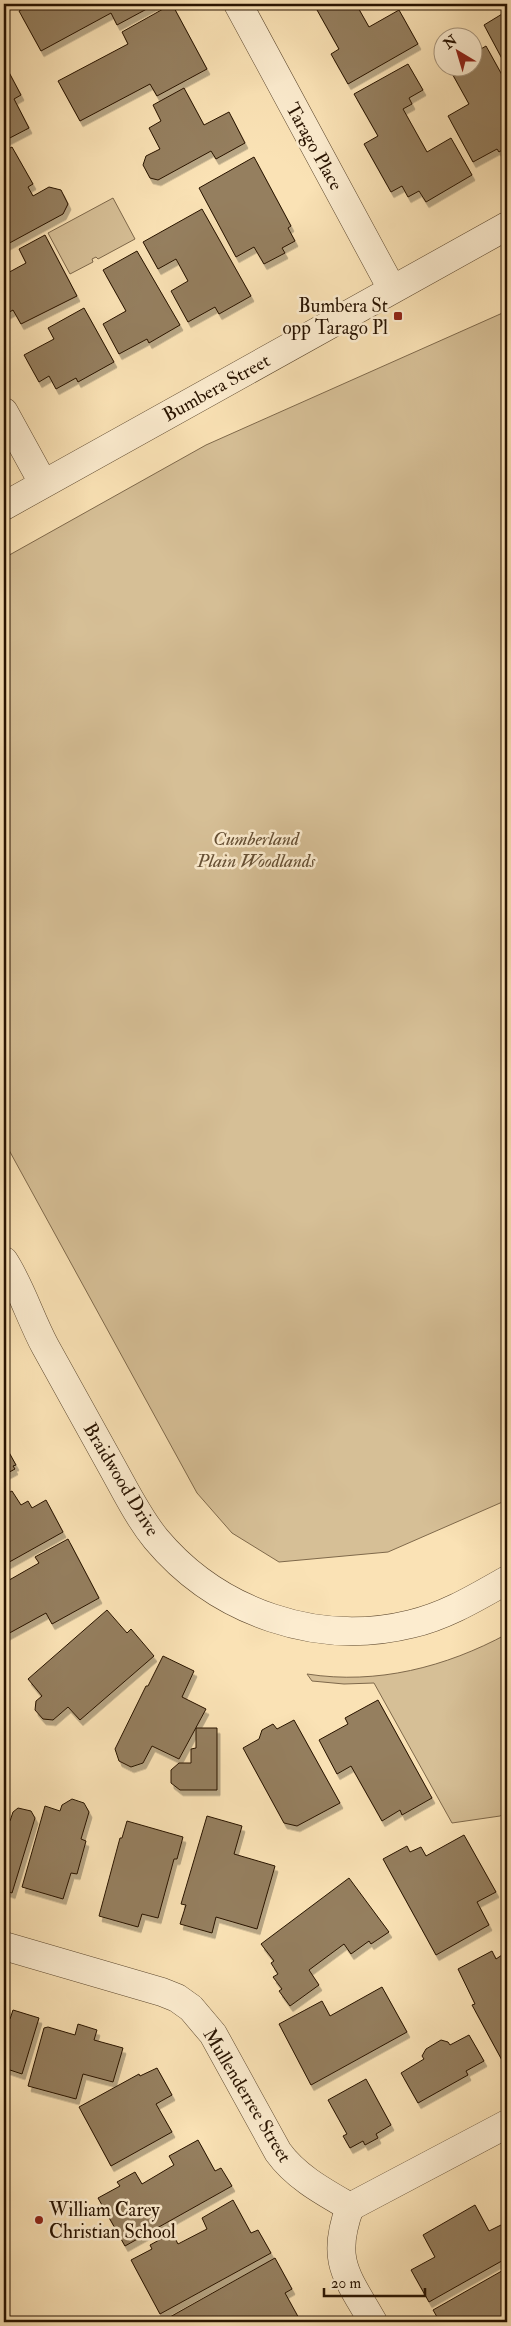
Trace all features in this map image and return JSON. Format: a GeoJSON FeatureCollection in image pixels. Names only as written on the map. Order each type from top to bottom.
{"type":"FeatureCollection","features":[{"type":"Feature","properties":{"kind":"street","name":"Tarago Place"},"geometry":{"type":"LineString","coordinates":[[238,4],[392,289]]}},
{"type":"Feature","properties":{"kind":"street","name":"Bumbera Street"},"geometry":{"type":"LineString","coordinates":[[4,506],[507,226]]}},
{"type":"Feature","properties":{"kind":"street"},"geometry":{"type":"LineString","coordinates":[[4,412],[43,484]]}},
{"type":"Feature","properties":{"kind":"street","name":"Braidwood Drive"},"geometry":{"type":"LineString","coordinates":[[4,1261],[13,1276],[32,1322],[144,1521],[172,1556],[211,1588],[249,1610],[281,1622],[337,1632],[387,1630],[440,1615],[507,1580]]}},
{"type":"Feature","properties":{"kind":"street","name":"Mullenderree Street"},"geometry":{"type":"LineString","coordinates":[[4,1946],[162,1992],[177,1998],[191,2008],[213,2034],[278,2152],[288,2165],[323,2191],[350,2207]]}},
{"type":"Feature","properties":{"kind":"street"},"geometry":{"type":"LineString","coordinates":[[373,2322],[340,2259],[342,2229],[350,2207],[507,2124]]}},
{"type":"Feature","properties":{"kind":"green space"},"geometry":{"type":"Polygon","coordinates":[[[113,198],[135,239],[98,259],[96,257],[92,259],[93,262],[70,274],[48,233],[113,198]]]}},
{"type":"Feature","properties":{"kind":"green space","name":"Cumberland Plain Woodlands"},"geometry":{"type":"Polygon","coordinates":[[[507,311],[507,1500],[388,1552],[279,1562],[232,1533],[197,1493],[4,1141],[4,558],[206,445],[507,311]]]}},
{"type":"Feature","properties":{"kind":"green space"},"geometry":{"type":"Polygon","coordinates":[[[507,1634],[507,1812],[500,1816],[452,1823],[374,1683],[344,1684],[312,1681],[307,1674],[359,1677],[385,1675],[410,1670],[460,1656],[507,1634]]]}},
{"type":"Feature","properties":{"kind":"building"},"geometry":{"type":"Polygon","coordinates":[[[32,4],[156,4],[117,25],[111,13],[41,51],[19,11],[32,4]]]}},
{"type":"Feature","properties":{"kind":"building"},"geometry":{"type":"Polygon","coordinates":[[[172,4],[207,69],[157,96],[150,84],[80,121],[58,81],[128,44],[122,32],[172,4]]]}},
{"type":"Feature","properties":{"kind":"building"},"geometry":{"type":"Polygon","coordinates":[[[328,4],[356,4],[369,27],[399,10],[418,44],[348,84],[331,54],[339,49],[317,10],[328,4]]]}},
{"type":"Feature","properties":{"kind":"building"},"geometry":{"type":"Polygon","coordinates":[[[507,11],[507,68],[484,25],[507,11]]]}},
{"type":"Feature","properties":{"kind":"building"},"geometry":{"type":"Polygon","coordinates":[[[486,46],[507,84],[507,147],[499,152],[497,149],[473,162],[448,116],[469,104],[455,78],[484,78],[484,47],[486,46]]]}},
{"type":"Feature","properties":{"kind":"building"},"geometry":{"type":"Polygon","coordinates":[[[4,63],[21,95],[14,99],[29,128],[4,141],[4,63]]]}},
{"type":"Feature","properties":{"kind":"building"},"geometry":{"type":"Polygon","coordinates":[[[408,64],[423,90],[409,98],[412,104],[403,109],[427,152],[451,138],[472,175],[426,202],[419,191],[408,197],[402,186],[391,192],[364,144],[378,136],[354,94],[408,64]]]}},
{"type":"Feature","properties":{"kind":"building"},"geometry":{"type":"Polygon","coordinates":[[[184,88],[204,125],[229,112],[245,143],[216,159],[211,151],[158,180],[150,178],[143,165],[146,156],[160,149],[149,128],[161,121],[153,105],[184,88]]]}},
{"type":"Feature","properties":{"kind":"building"},"geometry":{"type":"Polygon","coordinates":[[[12,147],[33,184],[28,187],[33,196],[49,187],[61,190],[68,204],[63,214],[4,246],[4,151],[12,147]]]}},
{"type":"Feature","properties":{"kind":"building"},"geometry":{"type":"Polygon","coordinates":[[[254,157],[291,226],[288,228],[295,241],[282,248],[285,253],[264,264],[254,247],[236,257],[199,188],[254,157]]]}},
{"type":"Feature","properties":{"kind":"building"},"geometry":{"type":"Polygon","coordinates":[[[202,209],[251,296],[219,314],[215,307],[188,322],[171,291],[188,281],[176,259],[158,269],[143,242],[202,209]]]}},
{"type":"Feature","properties":{"kind":"building"},"geometry":{"type":"Polygon","coordinates":[[[45,235],[77,296],[21,324],[13,310],[6,314],[4,308],[4,275],[26,263],[19,249],[45,235]]]}},
{"type":"Feature","properties":{"kind":"building"},"geometry":{"type":"Polygon","coordinates":[[[137,251],[180,325],[149,343],[147,339],[119,354],[103,324],[126,311],[103,270],[137,251]]]}},
{"type":"Feature","properties":{"kind":"building"},"geometry":{"type":"Polygon","coordinates":[[[84,308],[114,362],[78,382],[76,378],[56,389],[49,376],[39,382],[24,355],[54,339],[48,328],[84,308]]]}},
{"type":"Feature","properties":{"kind":"building"},"geometry":{"type":"Polygon","coordinates":[[[6,1447],[16,1465],[13,1466],[15,1469],[4,1475],[4,1448],[6,1447]]]}},
{"type":"Feature","properties":{"kind":"building"},"geometry":{"type":"Polygon","coordinates":[[[12,1491],[21,1505],[28,1501],[32,1508],[46,1500],[63,1532],[4,1565],[4,1495],[12,1491]]]}},
{"type":"Feature","properties":{"kind":"building"},"geometry":{"type":"Polygon","coordinates":[[[68,1539],[99,1598],[52,1624],[46,1613],[4,1636],[4,1583],[39,1563],[35,1557],[68,1539]]]}},
{"type":"Feature","properties":{"kind":"building"},"geometry":{"type":"Polygon","coordinates":[[[107,1610],[127,1633],[131,1629],[154,1656],[80,1720],[68,1707],[53,1720],[43,1719],[35,1710],[36,1701],[42,1696],[28,1679],[107,1610]]]}},
{"type":"Feature","properties":{"kind":"building"},"geometry":{"type":"Polygon","coordinates":[[[163,1656],[194,1671],[182,1697],[206,1709],[179,1759],[152,1746],[143,1763],[131,1767],[119,1761],[115,1749],[163,1656]]]}},
{"type":"Feature","properties":{"kind":"building"},"geometry":{"type":"Polygon","coordinates":[[[378,1700],[432,1798],[402,1815],[400,1810],[382,1821],[351,1766],[337,1774],[319,1740],[348,1724],[345,1718],[378,1700]]]}},
{"type":"Feature","properties":{"kind":"building"},"geometry":{"type":"Polygon","coordinates":[[[294,1720],[340,1803],[297,1826],[284,1823],[243,1748],[259,1739],[262,1730],[273,1724],[277,1729],[294,1720]]]}},
{"type":"Feature","properties":{"kind":"building"},"geometry":{"type":"Polygon","coordinates":[[[196,1728],[217,1728],[217,1790],[180,1790],[171,1783],[171,1770],[179,1763],[191,1763],[191,1749],[196,1748],[196,1728]]]}},
{"type":"Feature","properties":{"kind":"building"},"geometry":{"type":"Polygon","coordinates":[[[72,1799],[84,1803],[89,1812],[81,1839],[86,1841],[77,1874],[71,1873],[63,1899],[22,1887],[45,1806],[60,1811],[62,1805],[72,1799]]]}},
{"type":"Feature","properties":{"kind":"building"},"geometry":{"type":"Polygon","coordinates":[[[18,1808],[31,1811],[35,1818],[12,1893],[4,1890],[4,1819],[10,1821],[13,1812],[18,1808]]]}},
{"type":"Feature","properties":{"kind":"building"},"geometry":{"type":"Polygon","coordinates":[[[207,1816],[242,1826],[234,1854],[275,1866],[257,1929],[216,1917],[212,1933],[180,1924],[186,1905],[181,1904],[207,1816]]]}},
{"type":"Feature","properties":{"kind":"building"},"geometry":{"type":"Polygon","coordinates":[[[127,1821],[183,1837],[177,1859],[174,1859],[158,1918],[142,1914],[138,1927],[99,1916],[120,1838],[122,1838],[127,1821]]]}},
{"type":"Feature","properties":{"kind":"building"},"geometry":{"type":"Polygon","coordinates":[[[464,1835],[496,1892],[477,1902],[489,1925],[436,1955],[383,1859],[407,1846],[410,1852],[421,1847],[426,1856],[464,1835]]]}},
{"type":"Feature","properties":{"kind":"building"},"geometry":{"type":"Polygon","coordinates":[[[349,1878],[389,1932],[371,1944],[369,1941],[351,1954],[344,1944],[309,1970],[319,1985],[290,2006],[279,1991],[282,1989],[273,1977],[278,1974],[271,1963],[274,1961],[261,1944],[349,1878]]]}},
{"type":"Feature","properties":{"kind":"building"},"geometry":{"type":"Polygon","coordinates":[[[492,1951],[496,1959],[502,1955],[507,1957],[507,2059],[503,2062],[472,2005],[475,2004],[458,1969],[492,1951]]]}},
{"type":"Feature","properties":{"kind":"building"},"geometry":{"type":"Polygon","coordinates":[[[382,1987],[407,2032],[311,2085],[279,2024],[322,2001],[330,2016],[382,1987]]]}},
{"type":"Feature","properties":{"kind":"building"},"geometry":{"type":"Polygon","coordinates":[[[13,2010],[39,2018],[22,2074],[4,2068],[4,2017],[10,2019],[13,2010]]]}},
{"type":"Feature","properties":{"kind":"building"},"geometry":{"type":"Polygon","coordinates":[[[78,2024],[97,2030],[94,2040],[123,2048],[113,2082],[83,2074],[76,2099],[28,2086],[44,2028],[48,2027],[75,2035],[78,2024]]]}},
{"type":"Feature","properties":{"kind":"building"},"geometry":{"type":"Polygon","coordinates":[[[469,2035],[484,2061],[466,2071],[468,2075],[418,2103],[401,2073],[424,2059],[422,2056],[426,2049],[441,2040],[448,2042],[450,2045],[469,2035]]]}},
{"type":"Feature","properties":{"kind":"building"},"geometry":{"type":"Polygon","coordinates":[[[157,2068],[172,2095],[156,2104],[172,2132],[111,2166],[79,2107],[139,2074],[140,2076],[157,2068]]]}},
{"type":"Feature","properties":{"kind":"building"},"geometry":{"type":"Polygon","coordinates":[[[366,2079],[391,2125],[376,2134],[378,2138],[365,2145],[363,2141],[350,2148],[343,2136],[347,2134],[328,2100],[366,2079]]]}},
{"type":"Feature","properties":{"kind":"building"},"geometry":{"type":"Polygon","coordinates":[[[198,2140],[215,2171],[221,2168],[232,2186],[125,2246],[98,2198],[120,2186],[117,2182],[135,2172],[142,2184],[174,2165],[169,2156],[198,2140]]]}},
{"type":"Feature","properties":{"kind":"building"},"geometry":{"type":"Polygon","coordinates":[[[233,2200],[251,2233],[258,2230],[271,2253],[160,2314],[131,2260],[152,2249],[150,2245],[172,2233],[178,2244],[207,2229],[202,2218],[233,2200]]]}},
{"type":"Feature","properties":{"kind":"building"},"geometry":{"type":"Polygon","coordinates":[[[475,2205],[489,2231],[507,2222],[507,2258],[429,2302],[411,2270],[435,2257],[423,2235],[475,2205]]]}},
{"type":"Feature","properties":{"kind":"building"},"geometry":{"type":"Polygon","coordinates":[[[275,2258],[292,2289],[285,2293],[301,2322],[161,2322],[275,2258]]]}},
{"type":"Feature","properties":{"kind":"building"},"geometry":{"type":"Polygon","coordinates":[[[507,2268],[507,2322],[440,2322],[433,2310],[507,2268]]]}},
{"type":"Feature","properties":{"kind":"place","name":"Bumbera St opp Tarago Pl"},"geometry":{"type":"Point","coordinates":[398,316]}},
{"type":"Feature","properties":{"kind":"place","name":"William Carey Christian School"},"geometry":{"type":"Point","coordinates":[39,2220]}}]}
